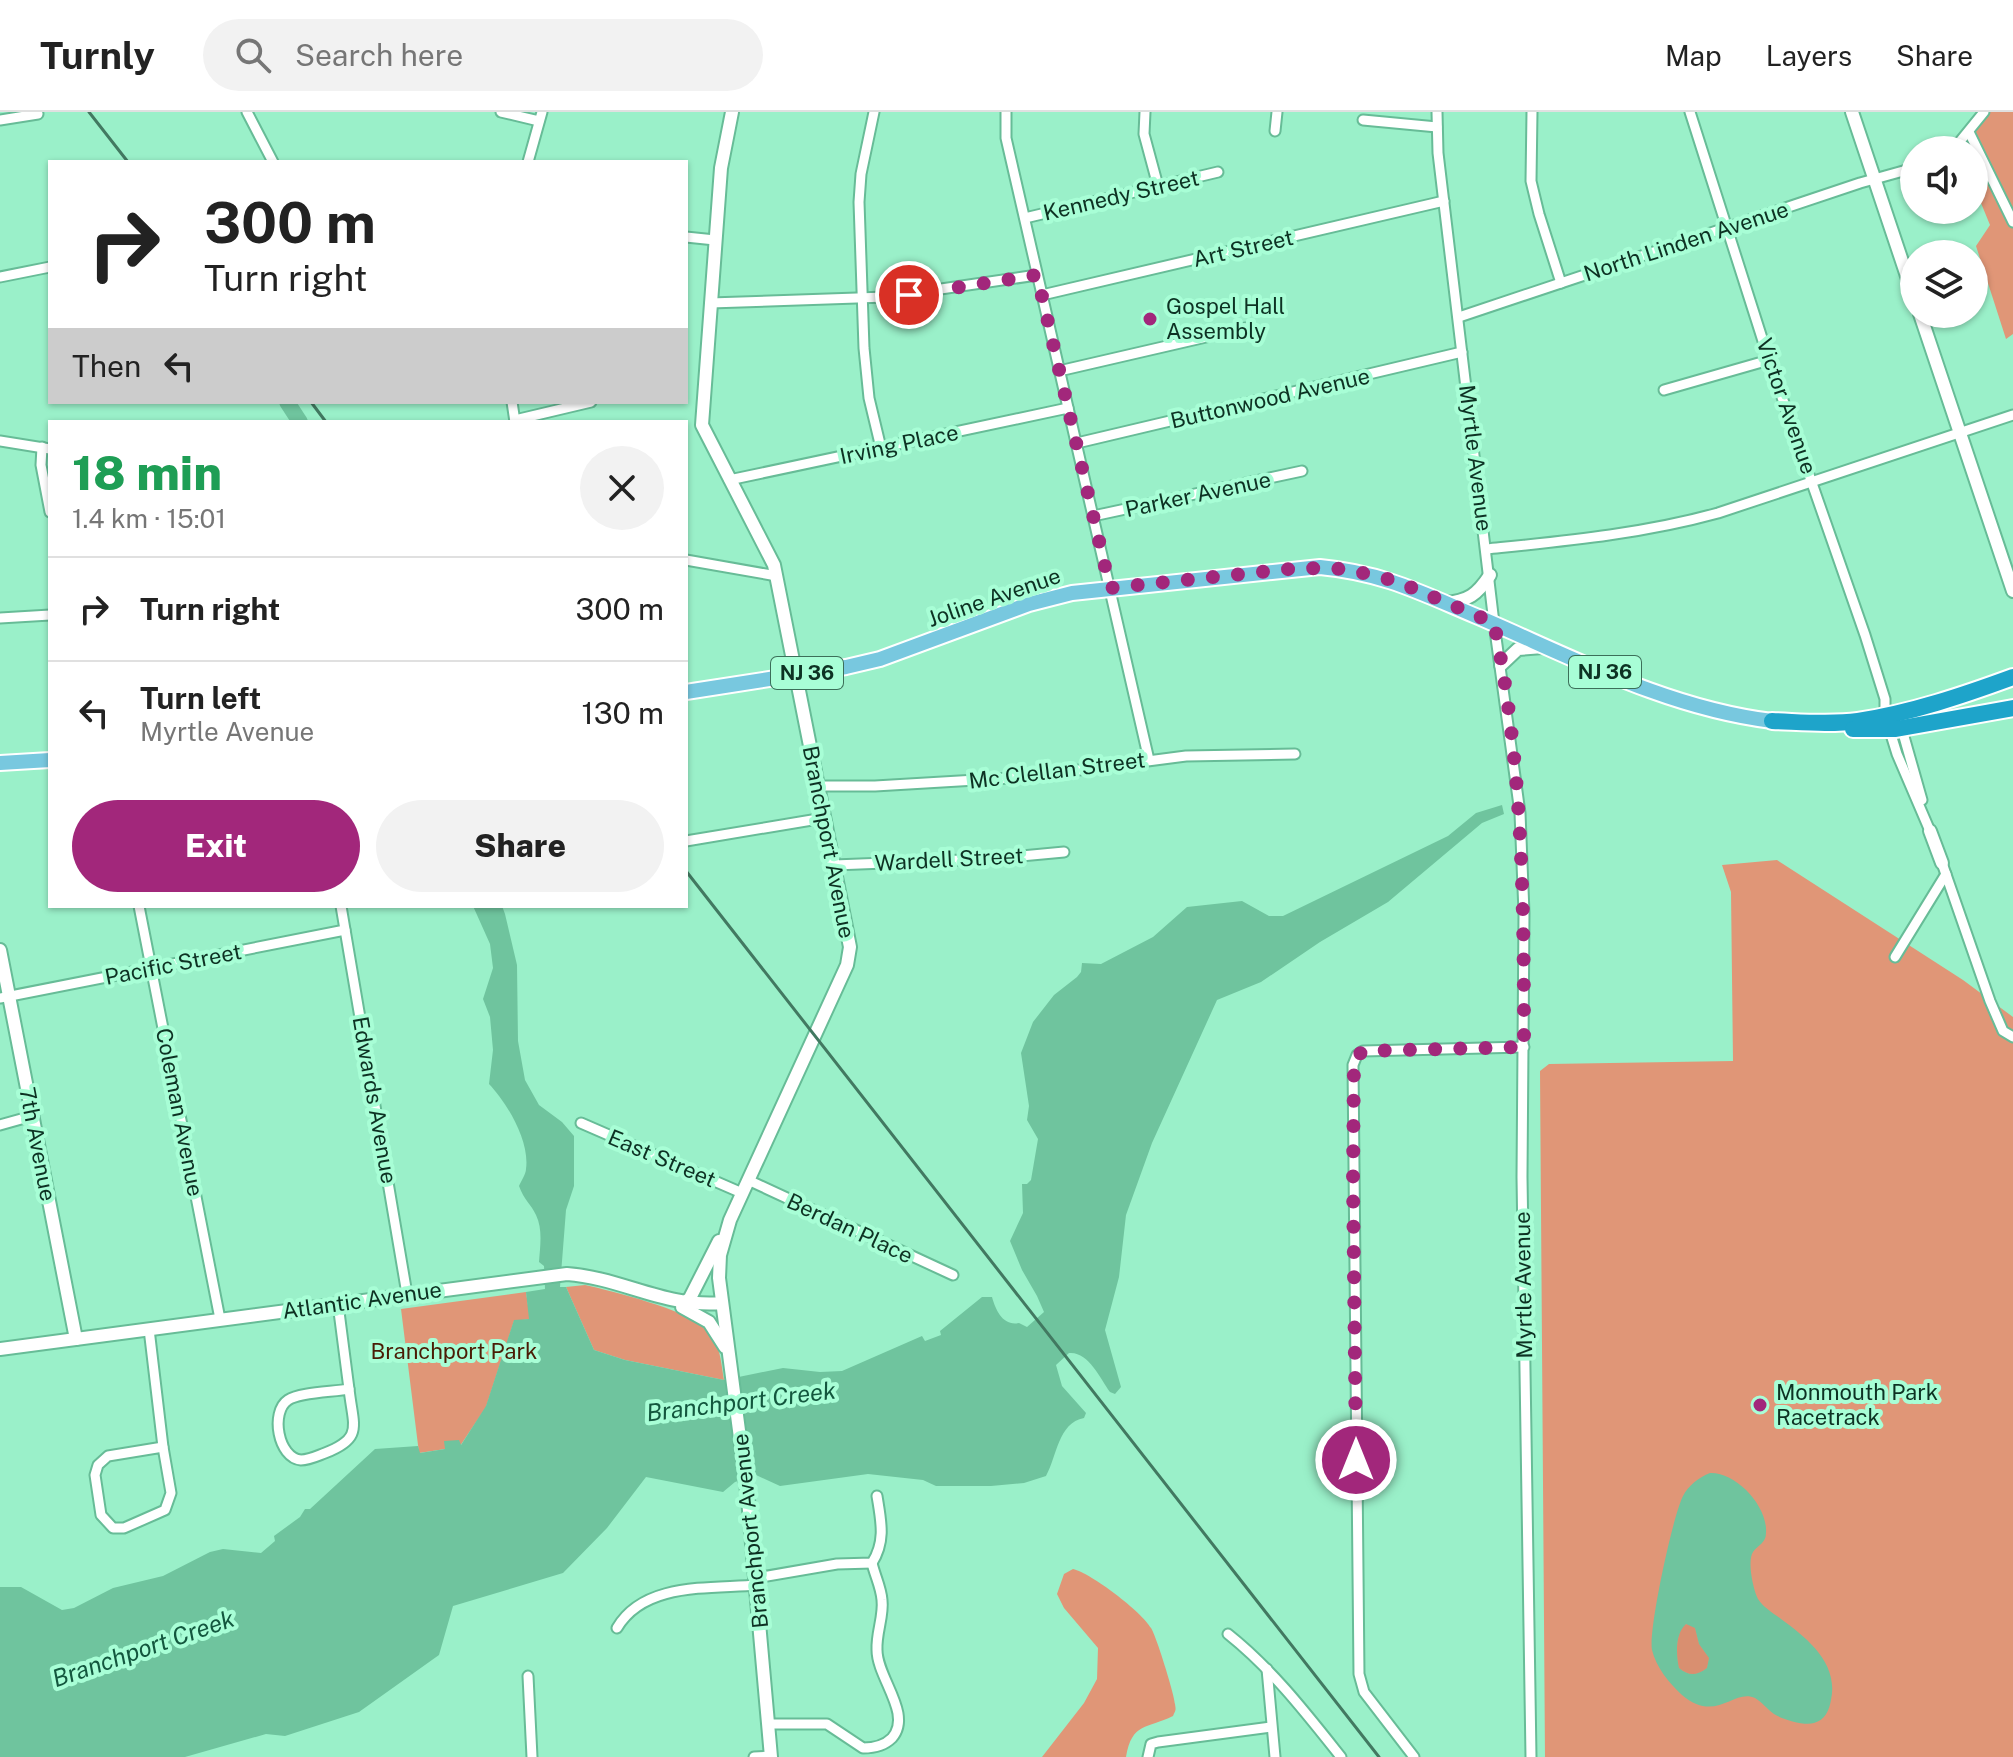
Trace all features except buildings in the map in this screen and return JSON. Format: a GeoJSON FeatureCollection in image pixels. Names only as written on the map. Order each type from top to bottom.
{"type":"FeatureCollection","features":[{"type":"Feature","properties":{"kind":"highway","name":"NJ 36"},"geometry":{"type":"LineString","coordinates":[[1892,717],[2013,677]]}},
{"type":"Feature","properties":{"kind":"highway","name":"NJ 36"},"geometry":{"type":"LineString","coordinates":[[1772,721],[1827,723],[2013,708]]}},
{"type":"Feature","properties":{"kind":"main road","name":"Joline Avenue"},"geometry":{"type":"LineString","coordinates":[[688,692],[880,659],[1029,604],[1072,593],[1320,567],[1375,574],[1686,704],[1772,721]]}},
{"type":"Feature","properties":{"kind":"main road"},"geometry":{"type":"LineString","coordinates":[[0,763],[48,760]]}},
{"type":"Feature","properties":{"kind":"street"},"geometry":{"type":"LineString","coordinates":[[247,112],[272,160]]}},
{"type":"Feature","properties":{"kind":"street"},"geometry":{"type":"LineString","coordinates":[[501,112],[540,117],[529,160]]}},
{"type":"Feature","properties":{"kind":"street","name":"Branchport Avenue"},"geometry":{"type":"LineString","coordinates":[[732,112],[721,168],[700,416],[704,431],[759,533],[777,576],[850,955],[730,1220],[719,1263],[745,1477],[771,1756]]}},
{"type":"Feature","properties":{"kind":"street"},"geometry":{"type":"LineString","coordinates":[[874,112],[861,174],[859,202],[864,348],[869,398],[881,448]]}},
{"type":"Feature","properties":{"kind":"street"},"geometry":{"type":"LineString","coordinates":[[1006,112],[1006,138],[1149,760]]}},
{"type":"Feature","properties":{"kind":"street"},"geometry":{"type":"LineString","coordinates":[[1145,112],[1144,134],[1158,186]]}},
{"type":"Feature","properties":{"kind":"street"},"geometry":{"type":"LineString","coordinates":[[1275,131],[1277,112]]}},
{"type":"Feature","properties":{"kind":"street","name":"Myrtle Avenue"},"geometry":{"type":"LineString","coordinates":[[1437,112],[1444,201],[1519,805],[1524,913],[1522,1177],[1531,1757]]}},
{"type":"Feature","properties":{"kind":"street"},"geometry":{"type":"LineString","coordinates":[[1532,112],[1531,181],[1561,283]]}},
{"type":"Feature","properties":{"kind":"street","name":"Victor Avenue"},"geometry":{"type":"LineString","coordinates":[[1690,112],[1769,360],[1892,717],[1897,754],[1930,831],[1990,1001],[2003,1031],[2013,1037]]}},
{"type":"Feature","properties":{"kind":"street"},"geometry":{"type":"LineString","coordinates":[[1852,112],[1900,255]]}},
{"type":"Feature","properties":{"kind":"street"},"geometry":{"type":"LineString","coordinates":[[1965,136],[1984,112]]}},
{"type":"Feature","properties":{"kind":"street"},"geometry":{"type":"LineString","coordinates":[[0,120],[38,114]]}},
{"type":"Feature","properties":{"kind":"street"},"geometry":{"type":"LineString","coordinates":[[1363,120],[1437,127]]}},
{"type":"Feature","properties":{"kind":"street"},"geometry":{"type":"LineString","coordinates":[[1969,132],[2013,222]]}},
{"type":"Feature","properties":{"kind":"street","name":"Kennedy Street"},"geometry":{"type":"LineString","coordinates":[[1025,218],[1218,172]]}},
{"type":"Feature","properties":{"kind":"street","name":"North Linden Avenue"},"geometry":{"type":"LineString","coordinates":[[1459,317],[1900,172]]}},
{"type":"Feature","properties":{"kind":"street","name":"Art Street"},"geometry":{"type":"LineString","coordinates":[[1042,295],[1444,201]]}},
{"type":"Feature","properties":{"kind":"street"},"geometry":{"type":"LineString","coordinates":[[688,237],[715,240]]}},
{"type":"Feature","properties":{"kind":"street"},"geometry":{"type":"LineString","coordinates":[[0,277],[48,267]]}},
{"type":"Feature","properties":{"kind":"street"},"geometry":{"type":"LineString","coordinates":[[710,303],[909,295],[1037,275]]}},
{"type":"Feature","properties":{"kind":"street"},"geometry":{"type":"LineString","coordinates":[[1059,371],[1245,328]]}},
{"type":"Feature","properties":{"kind":"street"},"geometry":{"type":"LineString","coordinates":[[1925,328],[2013,591]]}},
{"type":"Feature","properties":{"kind":"street","name":"Buttonwood Avenue"},"geometry":{"type":"LineString","coordinates":[[1077,443],[1462,352]]}},
{"type":"Feature","properties":{"kind":"street"},"geometry":{"type":"LineString","coordinates":[[1664,390],[1769,360]]}},
{"type":"Feature","properties":{"kind":"street"},"geometry":{"type":"LineString","coordinates":[[519,420],[583,404]]}},
{"type":"Feature","properties":{"kind":"street","name":"Irving Place"},"geometry":{"type":"LineString","coordinates":[[729,480],[1068,408]]}},
{"type":"Feature","properties":{"kind":"street"},"geometry":{"type":"LineString","coordinates":[[1487,549],[1618,535],[1718,513],[2013,415]]}},
{"type":"Feature","properties":{"kind":"street"},"geometry":{"type":"LineString","coordinates":[[0,441],[46,448],[41,465],[48,502]]}},
{"type":"Feature","properties":{"kind":"street","name":"Parker Avenue"},"geometry":{"type":"LineString","coordinates":[[1093,516],[1302,471]]}},
{"type":"Feature","properties":{"kind":"street"},"geometry":{"type":"LineString","coordinates":[[688,560],[777,576]]}},
{"type":"Feature","properties":{"kind":"street"},"geometry":{"type":"LineString","coordinates":[[1445,603],[1473,596],[1490,575]]}},
{"type":"Feature","properties":{"kind":"street"},"geometry":{"type":"LineString","coordinates":[[0,618],[48,615]]}},
{"type":"Feature","properties":{"kind":"street"},"geometry":{"type":"LineString","coordinates":[[1501,665],[1518,649],[1546,647]]}},
{"type":"Feature","properties":{"kind":"street","name":"Mc Clellan Street"},"geometry":{"type":"LineString","coordinates":[[818,786],[998,779],[1149,760],[1295,754]]}},
{"type":"Feature","properties":{"kind":"street"},"geometry":{"type":"LineString","coordinates":[[688,841],[824,818]]}},
{"type":"Feature","properties":{"kind":"street","name":"Wardell Street"},"geometry":{"type":"LineString","coordinates":[[834,865],[988,859],[1064,852]]}},
{"type":"Feature","properties":{"kind":"street"},"geometry":{"type":"LineString","coordinates":[[1895,957],[1944,869]]}},
{"type":"Feature","properties":{"kind":"street","name":"Coleman Avenue"},"geometry":{"type":"LineString","coordinates":[[139,908],[220,1319]]}},
{"type":"Feature","properties":{"kind":"street","name":"Edwards Avenue"},"geometry":{"type":"LineString","coordinates":[[341,908],[407,1294]]}},
{"type":"Feature","properties":{"kind":"street","name":"Pacific Street"},"geometry":{"type":"LineString","coordinates":[[5,997],[345,930]]}},
{"type":"Feature","properties":{"kind":"street","name":"7th Avenue"},"geometry":{"type":"LineString","coordinates":[[0,950],[5,997],[76,1339]]}},
{"type":"Feature","properties":{"kind":"street"},"geometry":{"type":"LineString","coordinates":[[1414,1757],[1364,1692],[1359,1674],[1353,1065],[1357,1055],[1363,1051],[1524,1047]]}},
{"type":"Feature","properties":{"kind":"street"},"geometry":{"type":"LineString","coordinates":[[0,1125],[32,1116]]}},
{"type":"Feature","properties":{"kind":"street","name":"East Street"},"geometry":{"type":"LineString","coordinates":[[581,1123],[742,1193]]}},
{"type":"Feature","properties":{"kind":"street","name":"Berdan Place"},"geometry":{"type":"LineString","coordinates":[[748,1180],[953,1275]]}},
{"type":"Feature","properties":{"kind":"street"},"geometry":{"type":"LineString","coordinates":[[684,1303],[690,1298],[730,1220]]}},
{"type":"Feature","properties":{"kind":"street","name":"Atlantic Avenue"},"geometry":{"type":"LineString","coordinates":[[0,1349],[564,1275],[615,1281],[660,1298],[684,1303],[722,1303]]}},
{"type":"Feature","properties":{"kind":"street"},"geometry":{"type":"LineString","coordinates":[[660,1298],[689,1309],[709,1322],[722,1339],[730,1359]]}},
{"type":"Feature","properties":{"kind":"street"},"geometry":{"type":"LineString","coordinates":[[338,1304],[354,1427],[351,1437],[347,1443],[307,1460],[299,1460],[287,1453],[282,1445],[278,1415],[284,1404],[294,1397],[349,1389]]}},
{"type":"Feature","properties":{"kind":"street"},"geometry":{"type":"LineString","coordinates":[[149,1329],[171,1493],[165,1510],[124,1528],[108,1525],[101,1515],[95,1475],[98,1465],[108,1456],[163,1447]]}},
{"type":"Feature","properties":{"kind":"street"},"geometry":{"type":"LineString","coordinates":[[769,1724],[827,1724],[863,1748],[877,1747],[893,1737],[897,1730],[899,1715],[884,1679],[877,1651],[882,1599],[872,1563],[883,1534],[877,1496]]}},
{"type":"Feature","properties":{"kind":"street"},"geometry":{"type":"LineString","coordinates":[[617,1628],[625,1615],[637,1605],[658,1594],[756,1582],[837,1564],[872,1563]]}},
{"type":"Feature","properties":{"kind":"street"},"geometry":{"type":"LineString","coordinates":[[1228,1634],[1294,1697],[1341,1757]]}},
{"type":"Feature","properties":{"kind":"street"},"geometry":{"type":"LineString","coordinates":[[1267,1669],[1275,1757]]}},
{"type":"Feature","properties":{"kind":"street"},"geometry":{"type":"LineString","coordinates":[[528,1676],[532,1757]]}},
{"type":"Feature","properties":{"kind":"street"},"geometry":{"type":"LineString","coordinates":[[1148,1757],[1151,1744],[1158,1742],[1271,1727]]}},
{"type":"Feature","properties":{"kind":"street"},"geometry":{"type":"LineString","coordinates":[[754,1757],[771,1756]]}},
{"type":"Feature","properties":{"kind":"green space"},"geometry":{"type":"Polygon","coordinates":[[[1977,112],[2013,112],[2013,334],[2006,339],[1988,283],[1988,240],[1980,240],[1990,225],[1988,136],[1959,136],[1977,112]]]}},
{"type":"Feature","properties":{"kind":"green space"},"geometry":{"type":"Polygon","coordinates":[[[1777,860],[1963,980],[2013,1017],[2013,1757],[1545,1757],[1540,1071],[1549,1064],[1733,1061],[1731,892],[1722,865],[1777,860]]]}},
{"type":"Feature","properties":{"kind":"green space","name":"Branchport Park"},"geometry":{"type":"Polygon","coordinates":[[[585,1285],[666,1308],[705,1327],[717,1345],[724,1380],[625,1360],[594,1350],[566,1287],[585,1285]]]}},
{"type":"Feature","properties":{"kind":"green space","name":"Branchport Park"},"geometry":{"type":"Polygon","coordinates":[[[526,1292],[530,1319],[514,1321],[486,1407],[460,1446],[459,1441],[445,1441],[445,1449],[419,1453],[401,1309],[526,1292]]]}},
{"type":"Feature","properties":{"kind":"green space"},"geometry":{"type":"Polygon","coordinates":[[[1073,1569],[1103,1585],[1146,1621],[1157,1642],[1172,1690],[1176,1709],[1173,1716],[1137,1732],[1126,1757],[1042,1757],[1084,1703],[1097,1679],[1098,1648],[1064,1608],[1057,1594],[1064,1574],[1073,1569]]]}},
{"type":"Feature","properties":{"kind":"shaded area"},"geometry":{"type":"Polygon","coordinates":[[[1690,1624],[1695,1628],[1699,1644],[1709,1658],[1707,1668],[1693,1674],[1679,1668],[1677,1657],[1681,1630],[1683,1625],[1690,1624]]]}},
{"type":"Feature","properties":{"kind":"water","name":"Branchport Creek"},"geometry":{"type":"Polygon","coordinates":[[[1502,805],[1504,814],[1482,823],[1388,902],[1261,982],[1217,1000],[1152,1143],[1126,1215],[1119,1277],[1105,1330],[1121,1387],[1115,1394],[1110,1392],[1093,1366],[1082,1356],[1069,1353],[1056,1365],[1062,1386],[1086,1413],[1084,1418],[1075,1421],[1063,1433],[1046,1476],[1024,1483],[991,1486],[936,1486],[923,1480],[868,1474],[780,1486],[756,1475],[735,1482],[723,1492],[646,1477],[607,1528],[563,1573],[453,1606],[439,1655],[359,1712],[285,1736],[266,1734],[185,1757],[0,1757],[0,1587],[21,1587],[62,1610],[74,1608],[113,1588],[163,1576],[210,1552],[223,1549],[261,1553],[275,1541],[274,1536],[300,1517],[305,1509],[310,1509],[375,1449],[418,1446],[420,1453],[445,1449],[444,1441],[459,1440],[461,1445],[486,1406],[514,1320],[529,1319],[526,1292],[545,1289],[544,1266],[539,1262],[540,1226],[519,1186],[526,1171],[521,1135],[510,1112],[489,1084],[493,1050],[490,1017],[483,999],[493,968],[490,944],[474,908],[503,908],[517,965],[518,1041],[525,1080],[539,1105],[562,1122],[574,1136],[574,1186],[566,1210],[560,1287],[566,1287],[594,1350],[625,1360],[724,1380],[783,1368],[842,1371],[922,1336],[925,1341],[941,1335],[940,1331],[982,1297],[992,1297],[1004,1320],[1027,1327],[1044,1312],[1010,1241],[1023,1213],[1022,1184],[1031,1180],[1038,1139],[1027,1120],[1029,1106],[1021,1053],[1033,1022],[1054,995],[1077,977],[1082,963],[1101,964],[1153,937],[1187,907],[1242,901],[1269,916],[1283,916],[1448,836],[1476,813],[1502,805]]]}},
{"type":"Feature","properties":{"kind":"water"},"geometry":{"type":"Polygon","coordinates":[[[1710,1473],[1720,1474],[1740,1484],[1762,1512],[1766,1536],[1751,1556],[1754,1589],[1763,1605],[1810,1643],[1826,1663],[1832,1687],[1831,1700],[1826,1714],[1818,1722],[1805,1724],[1782,1718],[1755,1698],[1747,1696],[1715,1706],[1694,1703],[1672,1685],[1657,1663],[1652,1650],[1654,1621],[1673,1525],[1685,1492],[1694,1482],[1710,1473]],[[1686,1624],[1677,1644],[1679,1668],[1693,1674],[1707,1668],[1709,1658],[1699,1644],[1695,1628],[1686,1624]]]}},
{"type":"Feature","properties":{"kind":"waterway"},"geometry":{"type":"LineString","coordinates":[[288,404],[299,420]]}},
{"type":"Feature","properties":{"kind":"railway"},"geometry":{"type":"LineString","coordinates":[[89,112],[126,160]]}},
{"type":"Feature","properties":{"kind":"railway"},"geometry":{"type":"LineString","coordinates":[[312,404],[324,420]]}},
{"type":"Feature","properties":{"kind":"railway"},"geometry":{"type":"LineString","coordinates":[[688,874],[1379,1757]]}},
{"type":"Feature","properties":{"kind":"place","name":"Gospel Hall Assembly"},"geometry":{"type":"Point","coordinates":[1150,319]}},
{"type":"Feature","properties":{"kind":"place","name":"Monmouth Park Racetrack"},"geometry":{"type":"Point","coordinates":[1760,1405]}},
{"type":"Feature","properties":{"kind":"route"},"geometry":{"type":"LineString","coordinates":[[909,295],[1037,275],[1110,588],[1299,568],[1346,569],[1396,581],[1494,623],[1519,804],[1524,913],[1524,1047],[1363,1051],[1354,1059],[1356,1460]]}}]}
